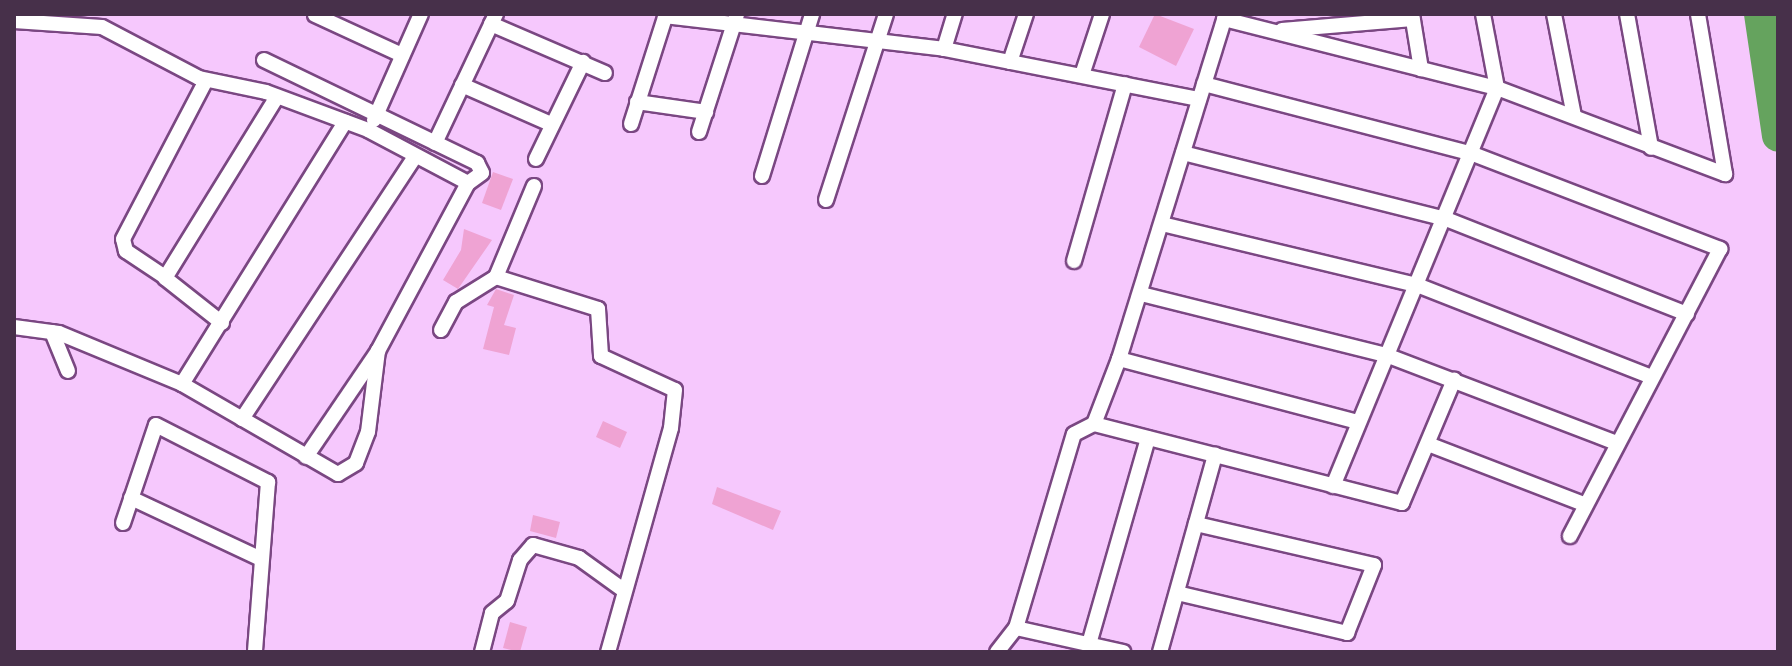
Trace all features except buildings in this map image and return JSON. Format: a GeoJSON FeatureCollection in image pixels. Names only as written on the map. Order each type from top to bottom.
{"type":"FeatureCollection","features":[{"type":"Feature","properties":{"kind":"street"},"geometry":{"type":"LineString","coordinates":[[368,130],[378,114],[421,14]]}},
{"type":"Feature","properties":{"kind":"street"},"geometry":{"type":"LineString","coordinates":[[762,176],[812,14]]}},
{"type":"Feature","properties":{"kind":"street"},"geometry":{"type":"LineString","coordinates":[[826,200],[886,14]]}},
{"type":"Feature","properties":{"kind":"street"},"geometry":{"type":"LineString","coordinates":[[944,49],[955,14]]}},
{"type":"Feature","properties":{"kind":"street"},"geometry":{"type":"LineString","coordinates":[[1010,62],[1026,14]]}},
{"type":"Feature","properties":{"kind":"street"},"geometry":{"type":"LineString","coordinates":[[1082,75],[1102,14]]}},
{"type":"Feature","properties":{"kind":"street"},"geometry":{"type":"LineString","coordinates":[[1333,486],[1357,422],[1473,154],[1497,88],[1483,14]]}},
{"type":"Feature","properties":{"kind":"street"},"geometry":{"type":"LineString","coordinates":[[1554,14],[1574,116]]}},
{"type":"Feature","properties":{"kind":"street"},"geometry":{"type":"LineString","coordinates":[[1627,14],[1651,148]]}},
{"type":"Feature","properties":{"kind":"street"},"geometry":{"type":"LineString","coordinates":[[1094,424],[1141,294],[1225,16],[1269,31],[1497,88],[1725,174],[1698,14]]}},
{"type":"Feature","properties":{"kind":"street"},"geometry":{"type":"LineString","coordinates":[[315,15],[402,55]]}},
{"type":"Feature","properties":{"kind":"street"},"geometry":{"type":"LineString","coordinates":[[631,124],[666,15],[736,19],[806,33],[944,49],[1125,84],[1202,92],[1473,154],[1720,249],[1570,536]]}},
{"type":"Feature","properties":{"kind":"street"},"geometry":{"type":"LineString","coordinates":[[1269,31],[1412,16],[1421,69]]}},
{"type":"Feature","properties":{"kind":"street"},"geometry":{"type":"LineString","coordinates":[[435,143],[494,19],[605,73]]}},
{"type":"Feature","properties":{"kind":"street"},"geometry":{"type":"LineString","coordinates":[[699,132],[736,19]]}},
{"type":"Feature","properties":{"kind":"street"},"geometry":{"type":"LineString","coordinates":[[14,21],[102,21],[206,80],[277,97],[368,130],[468,183]]}},
{"type":"Feature","properties":{"kind":"street"},"geometry":{"type":"LineString","coordinates":[[264,60],[477,163],[480,177],[468,183],[378,351],[306,457]]}},
{"type":"Feature","properties":{"kind":"street"},"geometry":{"type":"LineString","coordinates":[[536,159],[583,62]]}},
{"type":"Feature","properties":{"kind":"street"},"geometry":{"type":"LineString","coordinates":[[206,80],[123,239],[126,251],[165,277],[222,323]]}},
{"type":"Feature","properties":{"kind":"street"},"geometry":{"type":"LineString","coordinates":[[1074,261],[1125,84]]}},
{"type":"Feature","properties":{"kind":"street"},"geometry":{"type":"LineString","coordinates":[[462,85],[551,124]]}},
{"type":"Feature","properties":{"kind":"street"},"geometry":{"type":"LineString","coordinates":[[165,277],[277,97]]}},
{"type":"Feature","properties":{"kind":"street"},"geometry":{"type":"LineString","coordinates":[[637,102],[706,112]]}},
{"type":"Feature","properties":{"kind":"street"},"geometry":{"type":"LineString","coordinates":[[182,384],[345,122]]}},
{"type":"Feature","properties":{"kind":"street"},"geometry":{"type":"LineString","coordinates":[[1183,153],[1446,219],[1687,314]]}},
{"type":"Feature","properties":{"kind":"street"},"geometry":{"type":"LineString","coordinates":[[242,419],[415,157]]}},
{"type":"Feature","properties":{"kind":"street"},"geometry":{"type":"LineString","coordinates":[[441,330],[456,302],[496,277],[534,186]]}},
{"type":"Feature","properties":{"kind":"street"},"geometry":{"type":"LineString","coordinates":[[1162,224],[1417,285],[1652,377]]}},
{"type":"Feature","properties":{"kind":"street"},"geometry":{"type":"LineString","coordinates":[[496,277],[598,309],[601,356],[675,390],[671,428],[622,589],[608,652]]}},
{"type":"Feature","properties":{"kind":"street"},"geometry":{"type":"LineString","coordinates":[[1141,294],[1386,355],[1617,443]]}},
{"type":"Feature","properties":{"kind":"street"},"geometry":{"type":"LineString","coordinates":[[14,327],[52,332],[182,384],[336,474],[356,463],[378,393],[378,351]]}},
{"type":"Feature","properties":{"kind":"street"},"geometry":{"type":"LineString","coordinates":[[52,332],[68,371]]}},
{"type":"Feature","properties":{"kind":"street"},"geometry":{"type":"LineString","coordinates":[[1119,359],[1357,422]]}},
{"type":"Feature","properties":{"kind":"street"},"geometry":{"type":"LineString","coordinates":[[997,652],[1016,628],[1074,434],[1094,424],[1402,503],[1454,380]]}},
{"type":"Feature","properties":{"kind":"street"},"geometry":{"type":"LineString","coordinates":[[123,523],[156,425],[268,482],[259,558],[255,652]]}},
{"type":"Feature","properties":{"kind":"street"},"geometry":{"type":"LineString","coordinates":[[1089,644],[1148,438]]}},
{"type":"Feature","properties":{"kind":"street"},"geometry":{"type":"LineString","coordinates":[[1428,444],[1586,505]]}},
{"type":"Feature","properties":{"kind":"street"},"geometry":{"type":"LineString","coordinates":[[1160,652],[1215,455]]}},
{"type":"Feature","properties":{"kind":"street"},"geometry":{"type":"LineString","coordinates":[[131,498],[259,558]]}},
{"type":"Feature","properties":{"kind":"street"},"geometry":{"type":"LineString","coordinates":[[1177,593],[1347,633],[1374,565],[1196,524]]}},
{"type":"Feature","properties":{"kind":"street"},"geometry":{"type":"LineString","coordinates":[[482,652],[492,613],[507,601],[520,560],[533,545],[579,558],[622,589]]}},
{"type":"Feature","properties":{"kind":"street"},"geometry":{"type":"LineString","coordinates":[[1016,628],[1123,652]]}},
{"type":"Feature","properties":{"kind":"waterway"},"geometry":{"type":"LineString","coordinates":[[1760,14],[1778,136]]}}]}
